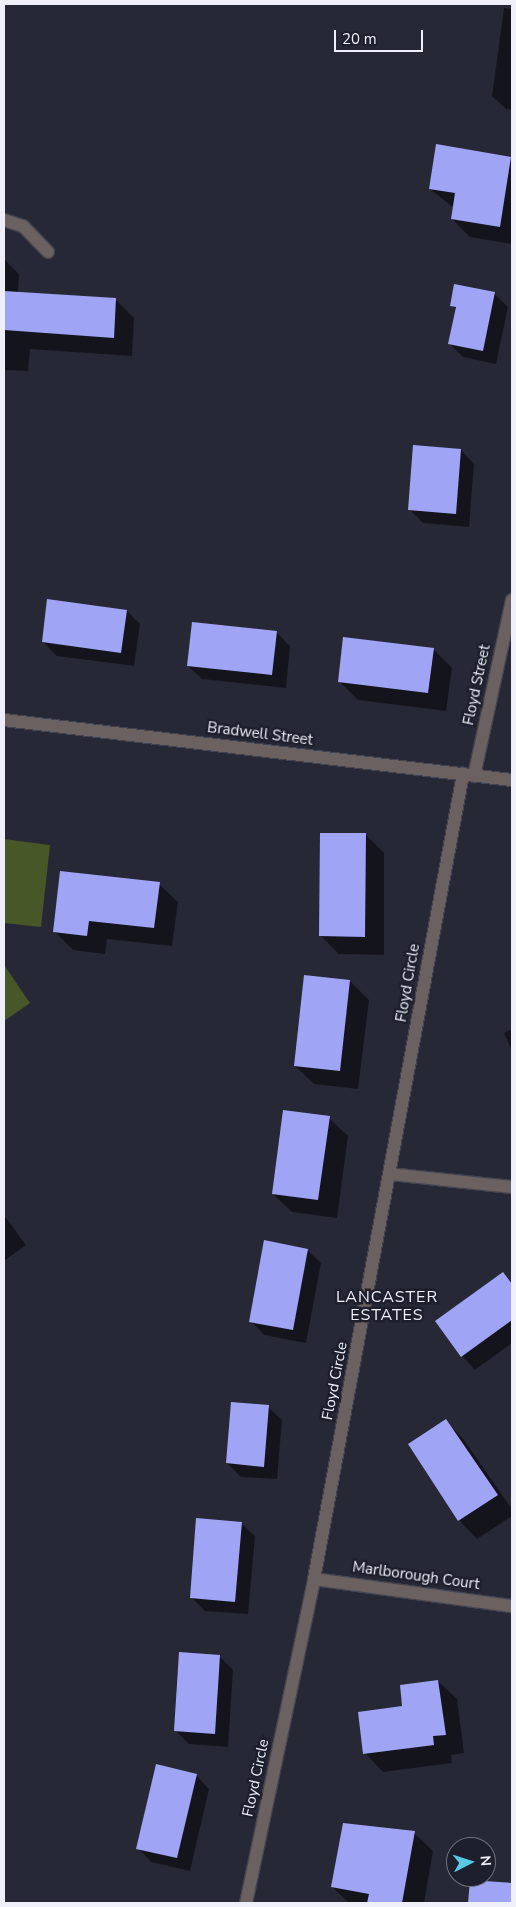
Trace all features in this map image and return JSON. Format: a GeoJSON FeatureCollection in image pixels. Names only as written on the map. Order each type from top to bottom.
{"type":"FeatureCollection","features":[{"type":"Feature","properties":{"kind":"street"},"geometry":{"type":"LineString","coordinates":[[4,220],[22,226],[48,252]]}},
{"type":"Feature","properties":{"kind":"street","name":"Floyd Street"},"geometry":{"type":"LineString","coordinates":[[469,775],[512,600]]}},
{"type":"Feature","properties":{"kind":"street","name":"Bradwell Street"},"geometry":{"type":"LineString","coordinates":[[4,720],[512,780]]}},
{"type":"Feature","properties":{"kind":"street","name":"Floyd Circle"},"geometry":{"type":"LineString","coordinates":[[246,1903],[314,1578],[390,1174],[469,775]]}},
{"type":"Feature","properties":{"kind":"street"},"geometry":{"type":"LineString","coordinates":[[390,1174],[512,1187]]}},
{"type":"Feature","properties":{"kind":"street","name":"Marlborough Court"},"geometry":{"type":"LineString","coordinates":[[314,1578],[512,1606]]}},
{"type":"Feature","properties":{"kind":"green space"},"geometry":{"type":"Polygon","coordinates":[[[4,839],[50,845],[41,927],[4,923],[4,839]]]}},
{"type":"Feature","properties":{"kind":"green space"},"geometry":{"type":"Polygon","coordinates":[[[4,965],[30,1003],[4,1021],[4,965]]]}},
{"type":"Feature","properties":{"kind":"building"},"geometry":{"type":"Polygon","coordinates":[[[436,144],[511,157],[500,227],[451,219],[455,193],[429,189],[436,144]]]}},
{"type":"Feature","properties":{"kind":"building"},"geometry":{"type":"Polygon","coordinates":[[[454,284],[495,292],[483,351],[448,344],[456,307],[450,306],[454,284]]]}},
{"type":"Feature","properties":{"kind":"building"},"geometry":{"type":"Polygon","coordinates":[[[4,291],[116,298],[114,338],[4,330],[4,291]]]}},
{"type":"Feature","properties":{"kind":"building"},"geometry":{"type":"Polygon","coordinates":[[[413,445],[461,449],[456,514],[408,510],[413,445]]]}},
{"type":"Feature","properties":{"kind":"building"},"geometry":{"type":"Polygon","coordinates":[[[47,599],[127,610],[121,653],[42,642],[47,599]]]}},
{"type":"Feature","properties":{"kind":"building"},"geometry":{"type":"Polygon","coordinates":[[[192,622],[277,631],[272,675],[187,666],[192,622]]]}},
{"type":"Feature","properties":{"kind":"building"},"geometry":{"type":"Polygon","coordinates":[[[343,637],[434,648],[428,693],[338,682],[343,637]]]}},
{"type":"Feature","properties":{"kind":"building"},"geometry":{"type":"Polygon","coordinates":[[[320,833],[366,833],[365,937],[319,936],[320,833]]]}},
{"type":"Feature","properties":{"kind":"building"},"geometry":{"type":"Polygon","coordinates":[[[60,871],[160,882],[154,928],[89,921],[87,936],[53,932],[60,871]]]}},
{"type":"Feature","properties":{"kind":"building"},"geometry":{"type":"Polygon","coordinates":[[[304,975],[350,980],[340,1071],[294,1066],[304,975]]]}},
{"type":"Feature","properties":{"kind":"building"},"geometry":{"type":"Polygon","coordinates":[[[283,1110],[330,1116],[318,1200],[272,1194],[283,1110]]]}},
{"type":"Feature","properties":{"kind":"building"},"geometry":{"type":"Polygon","coordinates":[[[264,1240],[308,1249],[293,1330],[249,1322],[264,1240]]]}},
{"type":"Feature","properties":{"kind":"building"},"geometry":{"type":"Polygon","coordinates":[[[503,1272],[512,1284],[512,1320],[461,1357],[435,1321],[503,1272]]]}},
{"type":"Feature","properties":{"kind":"building"},"geometry":{"type":"Polygon","coordinates":[[[231,1402],[269,1405],[264,1467],[226,1463],[231,1402]]]}},
{"type":"Feature","properties":{"kind":"building"},"geometry":{"type":"Polygon","coordinates":[[[446,1419],[498,1495],[458,1521],[408,1444],[446,1419]]]}},
{"type":"Feature","properties":{"kind":"building"},"geometry":{"type":"Polygon","coordinates":[[[196,1518],[242,1522],[235,1602],[190,1598],[196,1518]]]}},
{"type":"Feature","properties":{"kind":"building"},"geometry":{"type":"Polygon","coordinates":[[[179,1652],[220,1655],[215,1734],[174,1731],[179,1652]]]}},
{"type":"Feature","properties":{"kind":"building"},"geometry":{"type":"Polygon","coordinates":[[[438,1680],[446,1735],[433,1736],[434,1745],[363,1754],[358,1712],[402,1706],[400,1685],[438,1680]]]}},
{"type":"Feature","properties":{"kind":"building"},"geometry":{"type":"Polygon","coordinates":[[[156,1764],[197,1774],[177,1858],[136,1849],[156,1764]]]}},
{"type":"Feature","properties":{"kind":"building"},"geometry":{"type":"Polygon","coordinates":[[[343,1823],[415,1831],[402,1903],[367,1903],[369,1894],[331,1887],[343,1823]]]}},
{"type":"Feature","properties":{"kind":"building"},"geometry":{"type":"Polygon","coordinates":[[[496,1882],[512,1883],[512,1903],[468,1903],[469,1887],[496,1887],[496,1882]]]}},
{"type":"Feature","properties":{"kind":"district","name":"LANCASTER ESTATES"},"geometry":{"type":"Point","coordinates":[387,1306]}}]}
